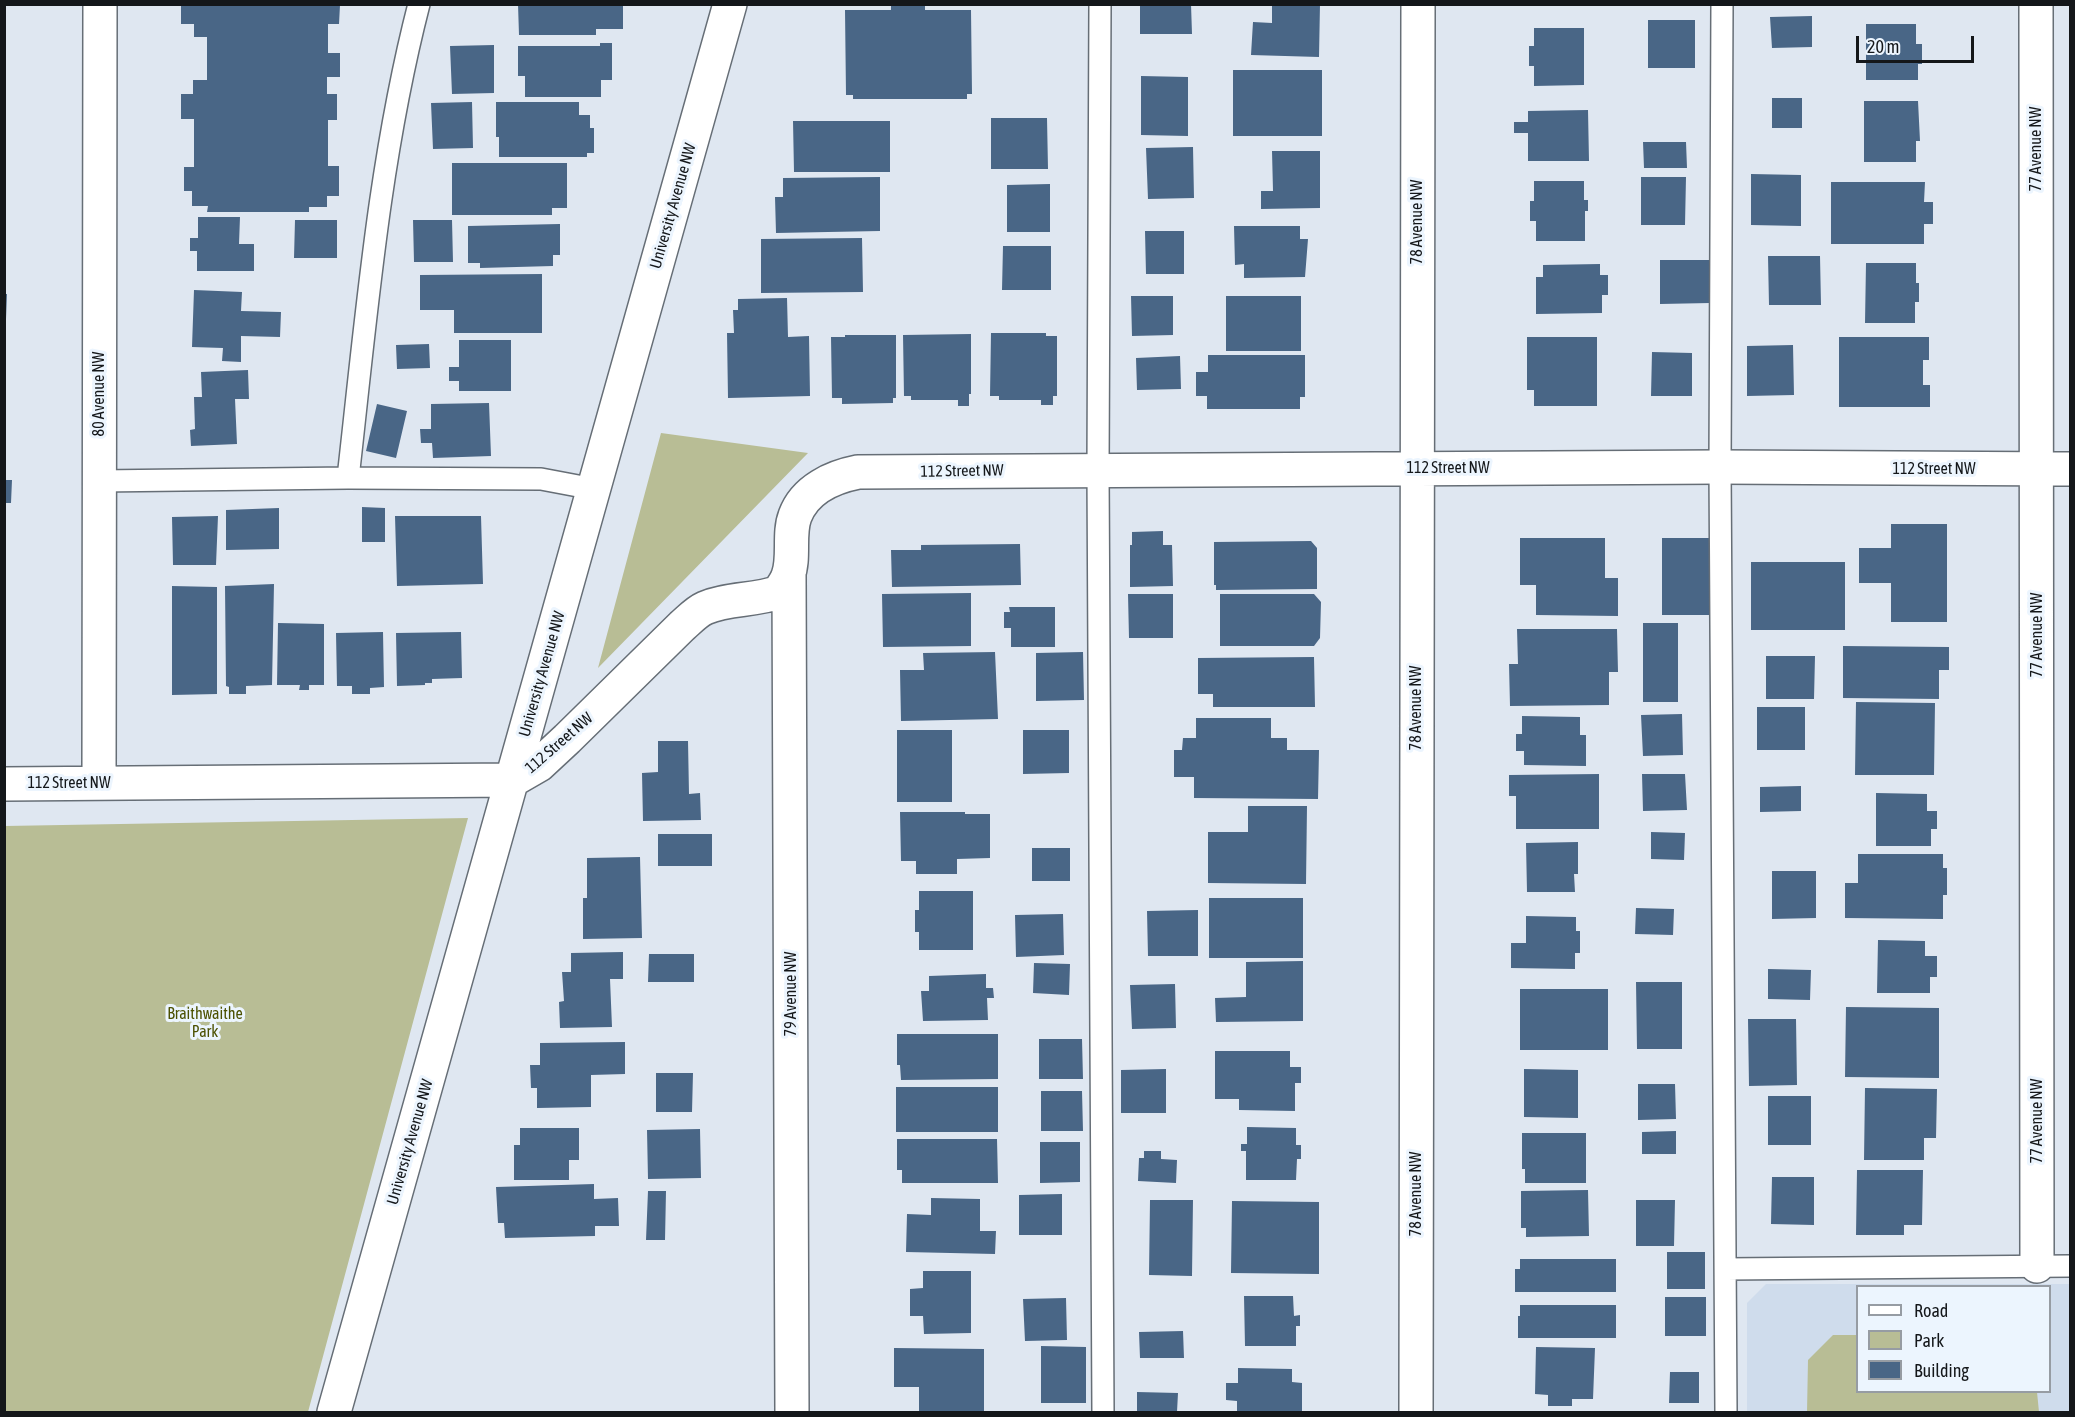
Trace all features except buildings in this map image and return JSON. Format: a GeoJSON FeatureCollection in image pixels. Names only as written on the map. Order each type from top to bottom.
{"type":"FeatureCollection","features":[{"type":"Feature","properties":{"kind":"street","name":"80 Avenue NW"},"geometry":{"type":"LineString","coordinates":[[99,783],[100,4]]}},
{"type":"Feature","properties":{"kind":"street","name":"University Avenue NW"},"geometry":{"type":"LineString","coordinates":[[334,1413],[730,4]]}},
{"type":"Feature","properties":{"kind":"street","name":"78 Avenue NW"},"geometry":{"type":"LineString","coordinates":[[1416,1413],[1418,4]]}},
{"type":"Feature","properties":{"kind":"street","name":"77 Avenue NW"},"geometry":{"type":"LineString","coordinates":[[2036,4],[2037,1266]]}},
{"type":"Feature","properties":{"kind":"street","name":"112 Street NW"},"geometry":{"type":"LineString","coordinates":[[4,784],[513,780],[538,765],[702,609],[719,603],[764,598],[779,592],[789,575],[794,516],[803,502],[818,487],[836,476],[858,472],[1720,467],[2070,469]]}},
{"type":"Feature","properties":{"kind":"street","name":"79 Avenue NW"},"geometry":{"type":"LineString","coordinates":[[789,575],[792,1413]]}},
{"type":"Feature","properties":{"kind":"lane"},"geometry":{"type":"LineString","coordinates":[[348,478],[374,241],[406,56],[419,4]]}},
{"type":"Feature","properties":{"kind":"lane"},"geometry":{"type":"LineString","coordinates":[[1100,4],[1098,470],[1103,1413]]}},
{"type":"Feature","properties":{"kind":"lane"},"geometry":{"type":"LineString","coordinates":[[1722,4],[1720,467],[1726,1413]]}},
{"type":"Feature","properties":{"kind":"lane"},"geometry":{"type":"LineString","coordinates":[[99,481],[348,478],[541,479],[594,489]]}},
{"type":"Feature","properties":{"kind":"lane"},"geometry":{"type":"LineString","coordinates":[[1726,1269],[2070,1266]]}},
{"type":"Feature","properties":{"kind":"shaded area"},"geometry":{"type":"Polygon","coordinates":[[[1766,1284],[2070,1284],[2070,1412],[1747,1412],[1747,1303],[1766,1284]]]}},
{"type":"Feature","properties":{"kind":"green space"},"geometry":{"type":"Polygon","coordinates":[[[661,433],[808,453],[598,668],[661,433]]]}},
{"type":"Feature","properties":{"kind":"green space","name":"Braithwaithe Park"},"geometry":{"type":"Polygon","coordinates":[[[468,818],[308,1412],[5,1412],[5,826],[468,818]]]}},
{"type":"Feature","properties":{"kind":"green space"},"geometry":{"type":"Polygon","coordinates":[[[1833,1335],[1856,1335],[1856,1393],[2037,1393],[2039,1412],[1807,1412],[1808,1360],[1833,1335]]]}}]}
